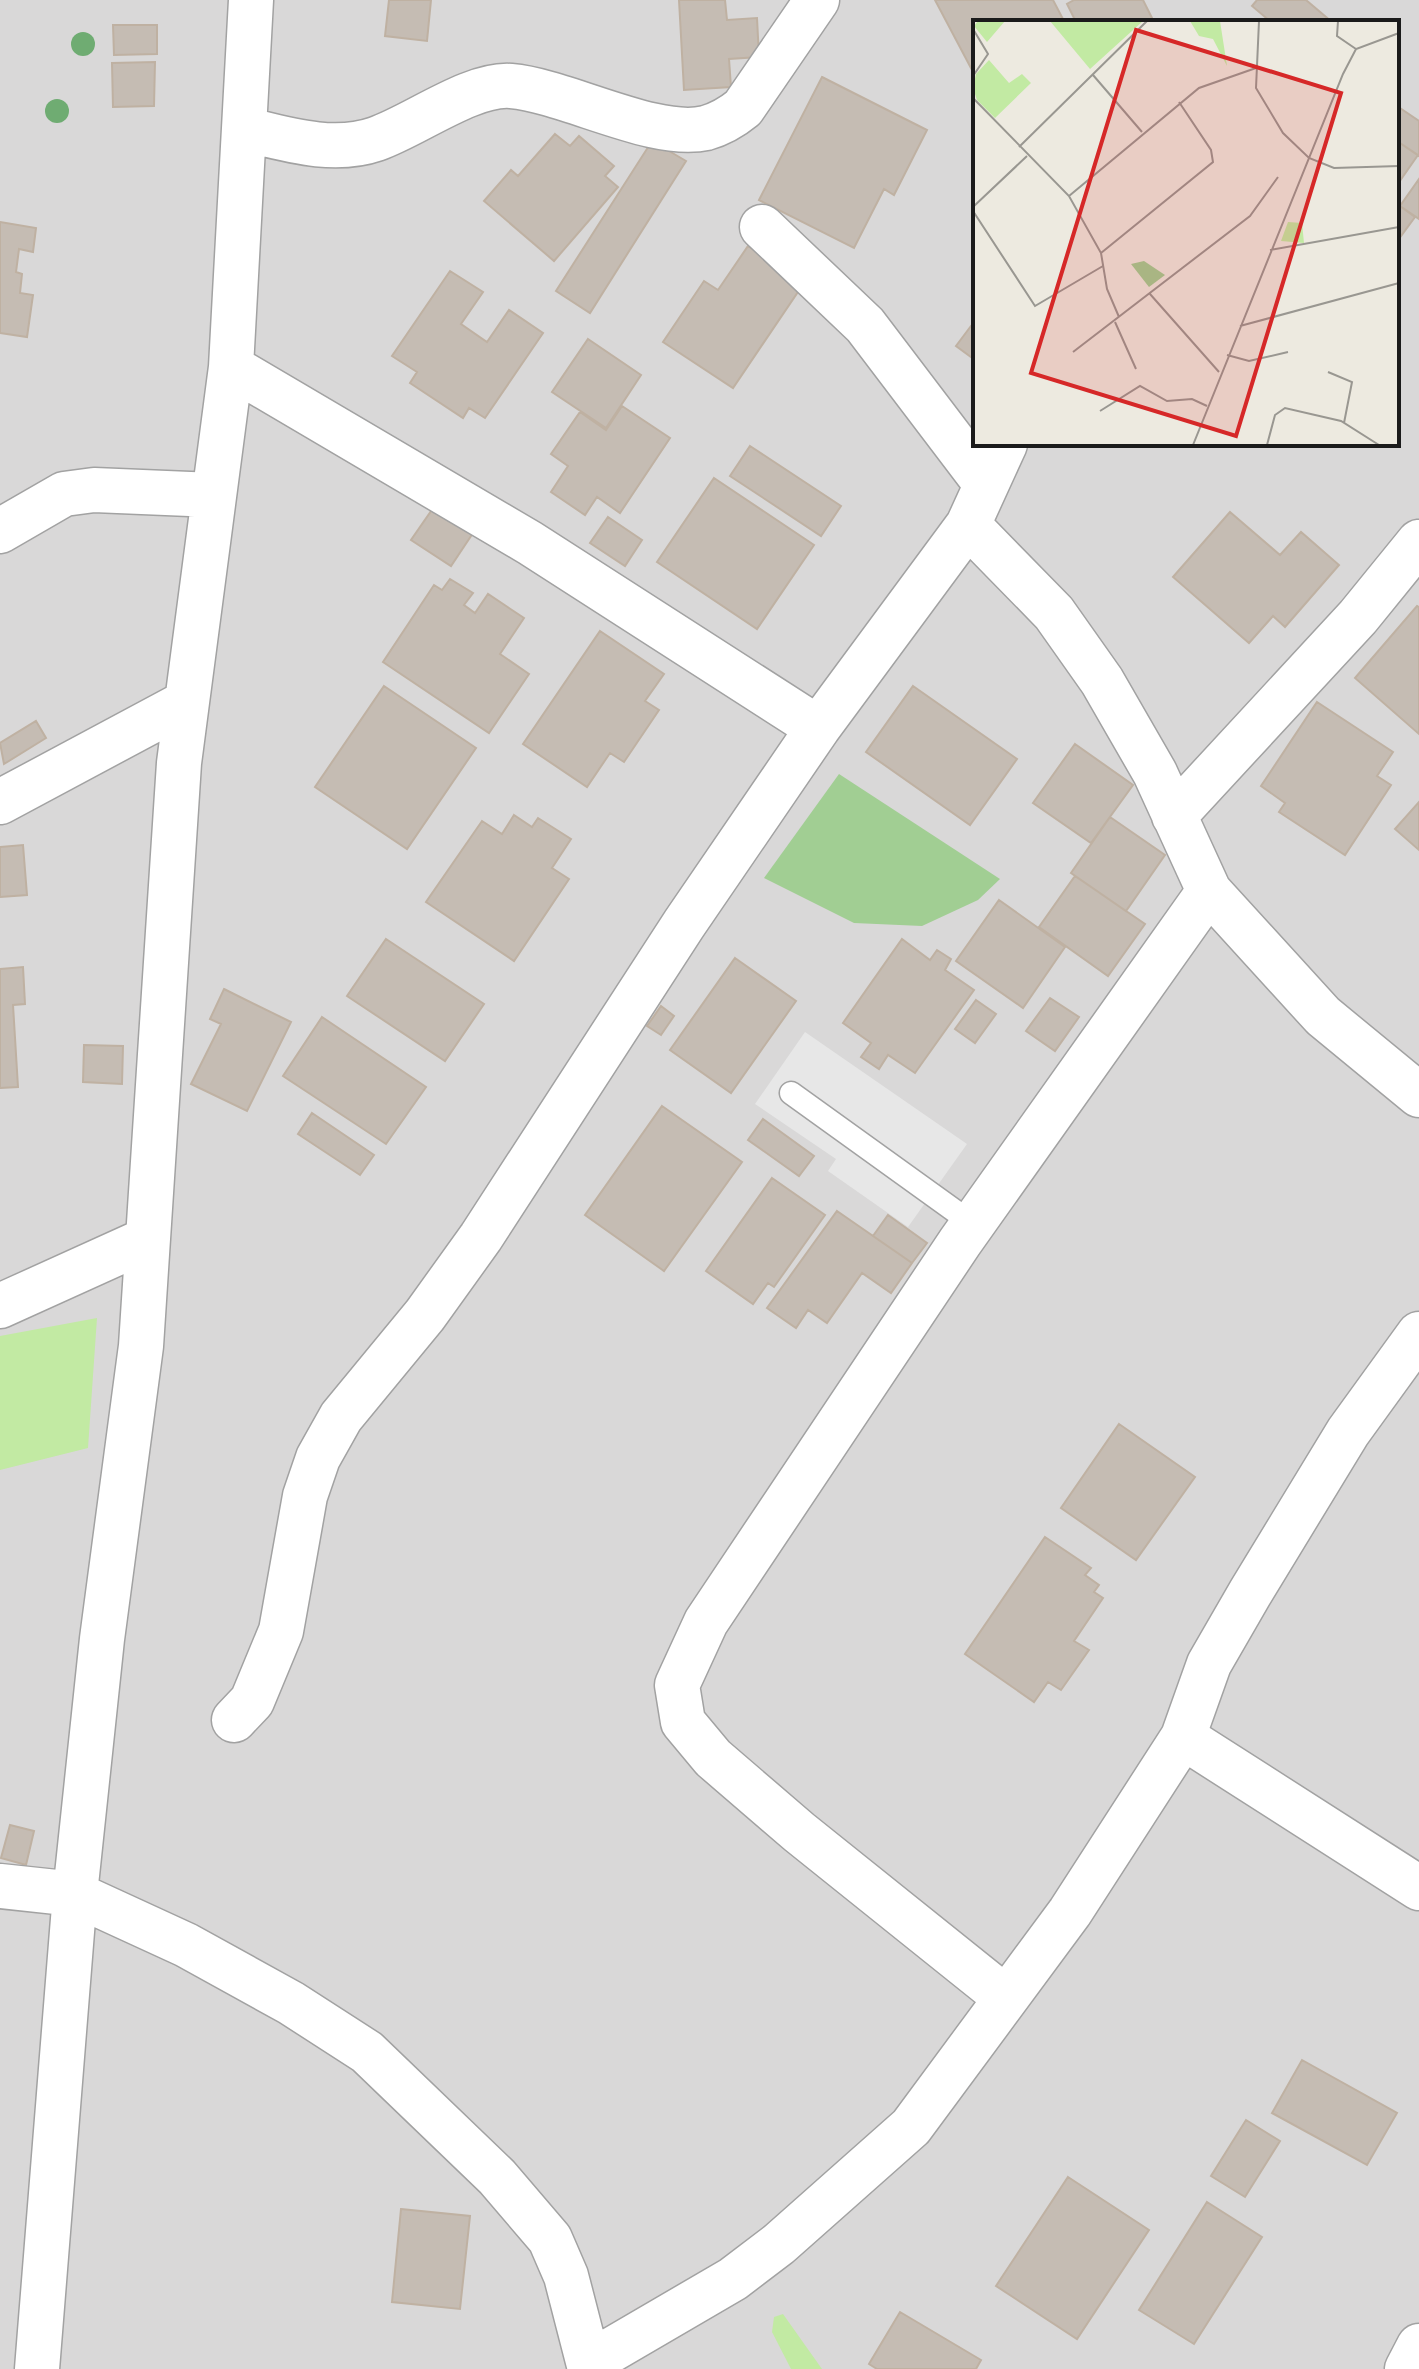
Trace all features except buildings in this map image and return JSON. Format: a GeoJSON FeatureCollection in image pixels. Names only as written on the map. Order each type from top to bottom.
{"type":"FeatureCollection","features":[{"type":"Feature","properties":{"kind":"street"},"geometry":{"type":"LineString","coordinates":[[37,2369],[75,1894],[102,1639],[141,1346],[179,763],[231,367],[251,0]]}},
{"type":"Feature","properties":{"kind":"street"},"geometry":{"type":"LineString","coordinates":[[244,129],[331,146],[352,144],[374,140],[484,91],[508,86],[543,92],[659,125],[703,129],[743,108],[817,0]]}},
{"type":"Feature","properties":{"kind":"street"},"geometry":{"type":"LineString","coordinates":[[762,227],[865,325],[985,483]]}},
{"type":"Feature","properties":{"kind":"street"},"geometry":{"type":"LineString","coordinates":[[231,367],[530,543],[818,728]]}},
{"type":"Feature","properties":{"kind":"street"},"geometry":{"type":"LineString","coordinates":[[234,1720],[252,1701],[281,1631],[305,1496],[318,1458],[341,1417],[425,1315],[481,1237],[684,924],[818,728],[968,525],[1004,446]]}},
{"type":"Feature","properties":{"kind":"street"},"geometry":{"type":"LineString","coordinates":[[0,531],[64,494],[94,490],[214,495]]}},
{"type":"Feature","properties":{"kind":"street"},"geometry":{"type":"LineString","coordinates":[[968,525],[1054,613],[1102,681],[1155,773],[1209,891],[1323,1016],[1419,1095]]}},
{"type":"Feature","properties":{"kind":"street"},"geometry":{"type":"LineString","coordinates":[[1174,816],[1358,617],[1419,542]]}},
{"type":"Feature","properties":{"kind":"street"},"geometry":{"type":"LineString","coordinates":[[0,802],[187,702]]}},
{"type":"Feature","properties":{"kind":"street"},"geometry":{"type":"LineString","coordinates":[[1006,1998],[799,1832],[713,1758],[683,1722],[677,1685],[706,1622],[973,1224],[1209,891]]}},
{"type":"Feature","properties":{"kind":"street"},"geometry":{"type":"LineString","coordinates":[[0,1306],[148,1239]]}},
{"type":"Feature","properties":{"kind":"street"},"geometry":{"type":"LineString","coordinates":[[0,1886],[75,1894],[186,1945],[291,2003],[378,2062],[497,2177],[550,2239],[566,2276],[590,2366],[693,2305],[779,2244],[911,2127],[1070,1912],[1183,1737],[1209,1664],[1250,1593],[1348,1432],[1419,1334]]}},
{"type":"Feature","properties":{"kind":"street"},"geometry":{"type":"LineString","coordinates":[[1183,1737],[1419,1888]]}},
{"type":"Feature","properties":{"kind":"street"},"geometry":{"type":"LineString","coordinates":[[1407,2369],[1419,2346]]}},
{"type":"Feature","properties":{"kind":"lane"},"geometry":{"type":"LineString","coordinates":[[791,1093],[973,1224]]}},
{"type":"Feature","properties":{"kind":"shaded area"},"geometry":{"type":"Polygon","coordinates":[[[0,0],[1419,0],[1419,2369],[0,2369],[0,0]]]}},
{"type":"Feature","properties":{"kind":"shaded area"},"geometry":{"type":"Polygon","coordinates":[[[805,1032],[967,1144],[908,1227],[828,1171],[836,1159],[755,1104],[805,1032]]]}},
{"type":"Feature","properties":{"kind":"green space"},"geometry":{"type":"Polygon","coordinates":[[[839,774],[1000,879],[978,900],[922,926],[854,923],[764,878],[839,774]]]}},
{"type":"Feature","properties":{"kind":"green space"},"geometry":{"type":"Polygon","coordinates":[[[97,1318],[88,1448],[0,1470],[0,1336],[97,1318]]]}},
{"type":"Feature","properties":{"kind":"green space"},"geometry":{"type":"Polygon","coordinates":[[[783,2314],[822,2369],[791,2369],[772,2332],[774,2317],[783,2314]]]}}]}
